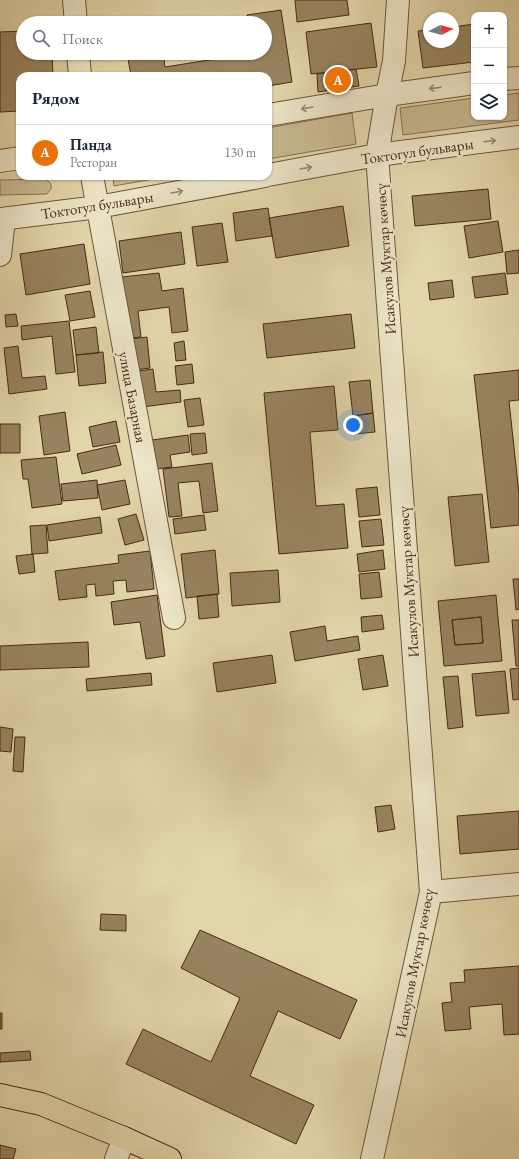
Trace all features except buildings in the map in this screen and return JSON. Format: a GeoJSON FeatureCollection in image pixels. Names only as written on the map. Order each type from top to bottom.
{"type":"FeatureCollection","features":[{"type":"Feature","properties":{"kind":"main road"},"geometry":{"type":"LineString","coordinates":[[0,1095],[41,1104],[124,1138],[170,1159]]}},
{"type":"Feature","properties":{"kind":"street"},"geometry":{"type":"LineString","coordinates":[[74,0],[75,16]]}},
{"type":"Feature","properties":{"kind":"street","name":"Исакулов Муктар көчөсү"},"geometry":{"type":"LineString","coordinates":[[372,1159],[431,892],[377,155],[386,95],[394,61],[398,0]]}},
{"type":"Feature","properties":{"kind":"street"},"geometry":{"type":"LineString","coordinates":[[79,60],[80,72]]}},
{"type":"Feature","properties":{"kind":"street"},"geometry":{"type":"LineString","coordinates":[[507,80],[519,78]]}},
{"type":"Feature","properties":{"kind":"street"},"geometry":{"type":"LineString","coordinates":[[272,114],[386,95],[471,83]]}},
{"type":"Feature","properties":{"kind":"street","name":"Токтогул бульвары"},"geometry":{"type":"LineString","coordinates":[[272,174],[377,155],[519,137]]}},
{"type":"Feature","properties":{"kind":"street"},"geometry":{"type":"LineString","coordinates":[[0,161],[16,159]]}},
{"type":"Feature","properties":{"kind":"street","name":"улица Базарная"},"geometry":{"type":"LineString","coordinates":[[93,180],[174,618]]}},
{"type":"Feature","properties":{"kind":"street","name":"Токтогул бульвары"},"geometry":{"type":"LineString","coordinates":[[2,219],[98,207],[243,180]]}},
{"type":"Feature","properties":{"kind":"street"},"geometry":{"type":"LineString","coordinates":[[0,255],[2,219]]}},
{"type":"Feature","properties":{"kind":"street"},"geometry":{"type":"LineString","coordinates":[[431,892],[519,884]]}},
{"type":"Feature","properties":{"kind":"street"},"geometry":{"type":"LineString","coordinates":[[116,1159],[124,1138]]}},
{"type":"Feature","properties":{"kind":"shaded area"},"geometry":{"type":"Polygon","coordinates":[[[519,93],[519,120],[403,135],[400,108],[471,98],[471,120],[507,120],[507,95],[519,93]]]}},
{"type":"Feature","properties":{"kind":"shaded area"},"geometry":{"type":"Polygon","coordinates":[[[352,113],[356,144],[272,158],[272,127],[352,113]]]}},
{"type":"Feature","properties":{"kind":"shaded area"},"geometry":{"type":"Polygon","coordinates":[[[0,180],[47,180],[51,184],[51,189],[47,194],[0,195],[0,180]]]}},
{"type":"Feature","properties":{"kind":"shaded area"},"geometry":{"type":"Polygon","coordinates":[[[113,180],[148,180],[114,186],[113,180]]]}},
{"type":"Feature","properties":{"kind":"place","name":"Панда"},"geometry":{"type":"Point","coordinates":[338,80]}}]}
